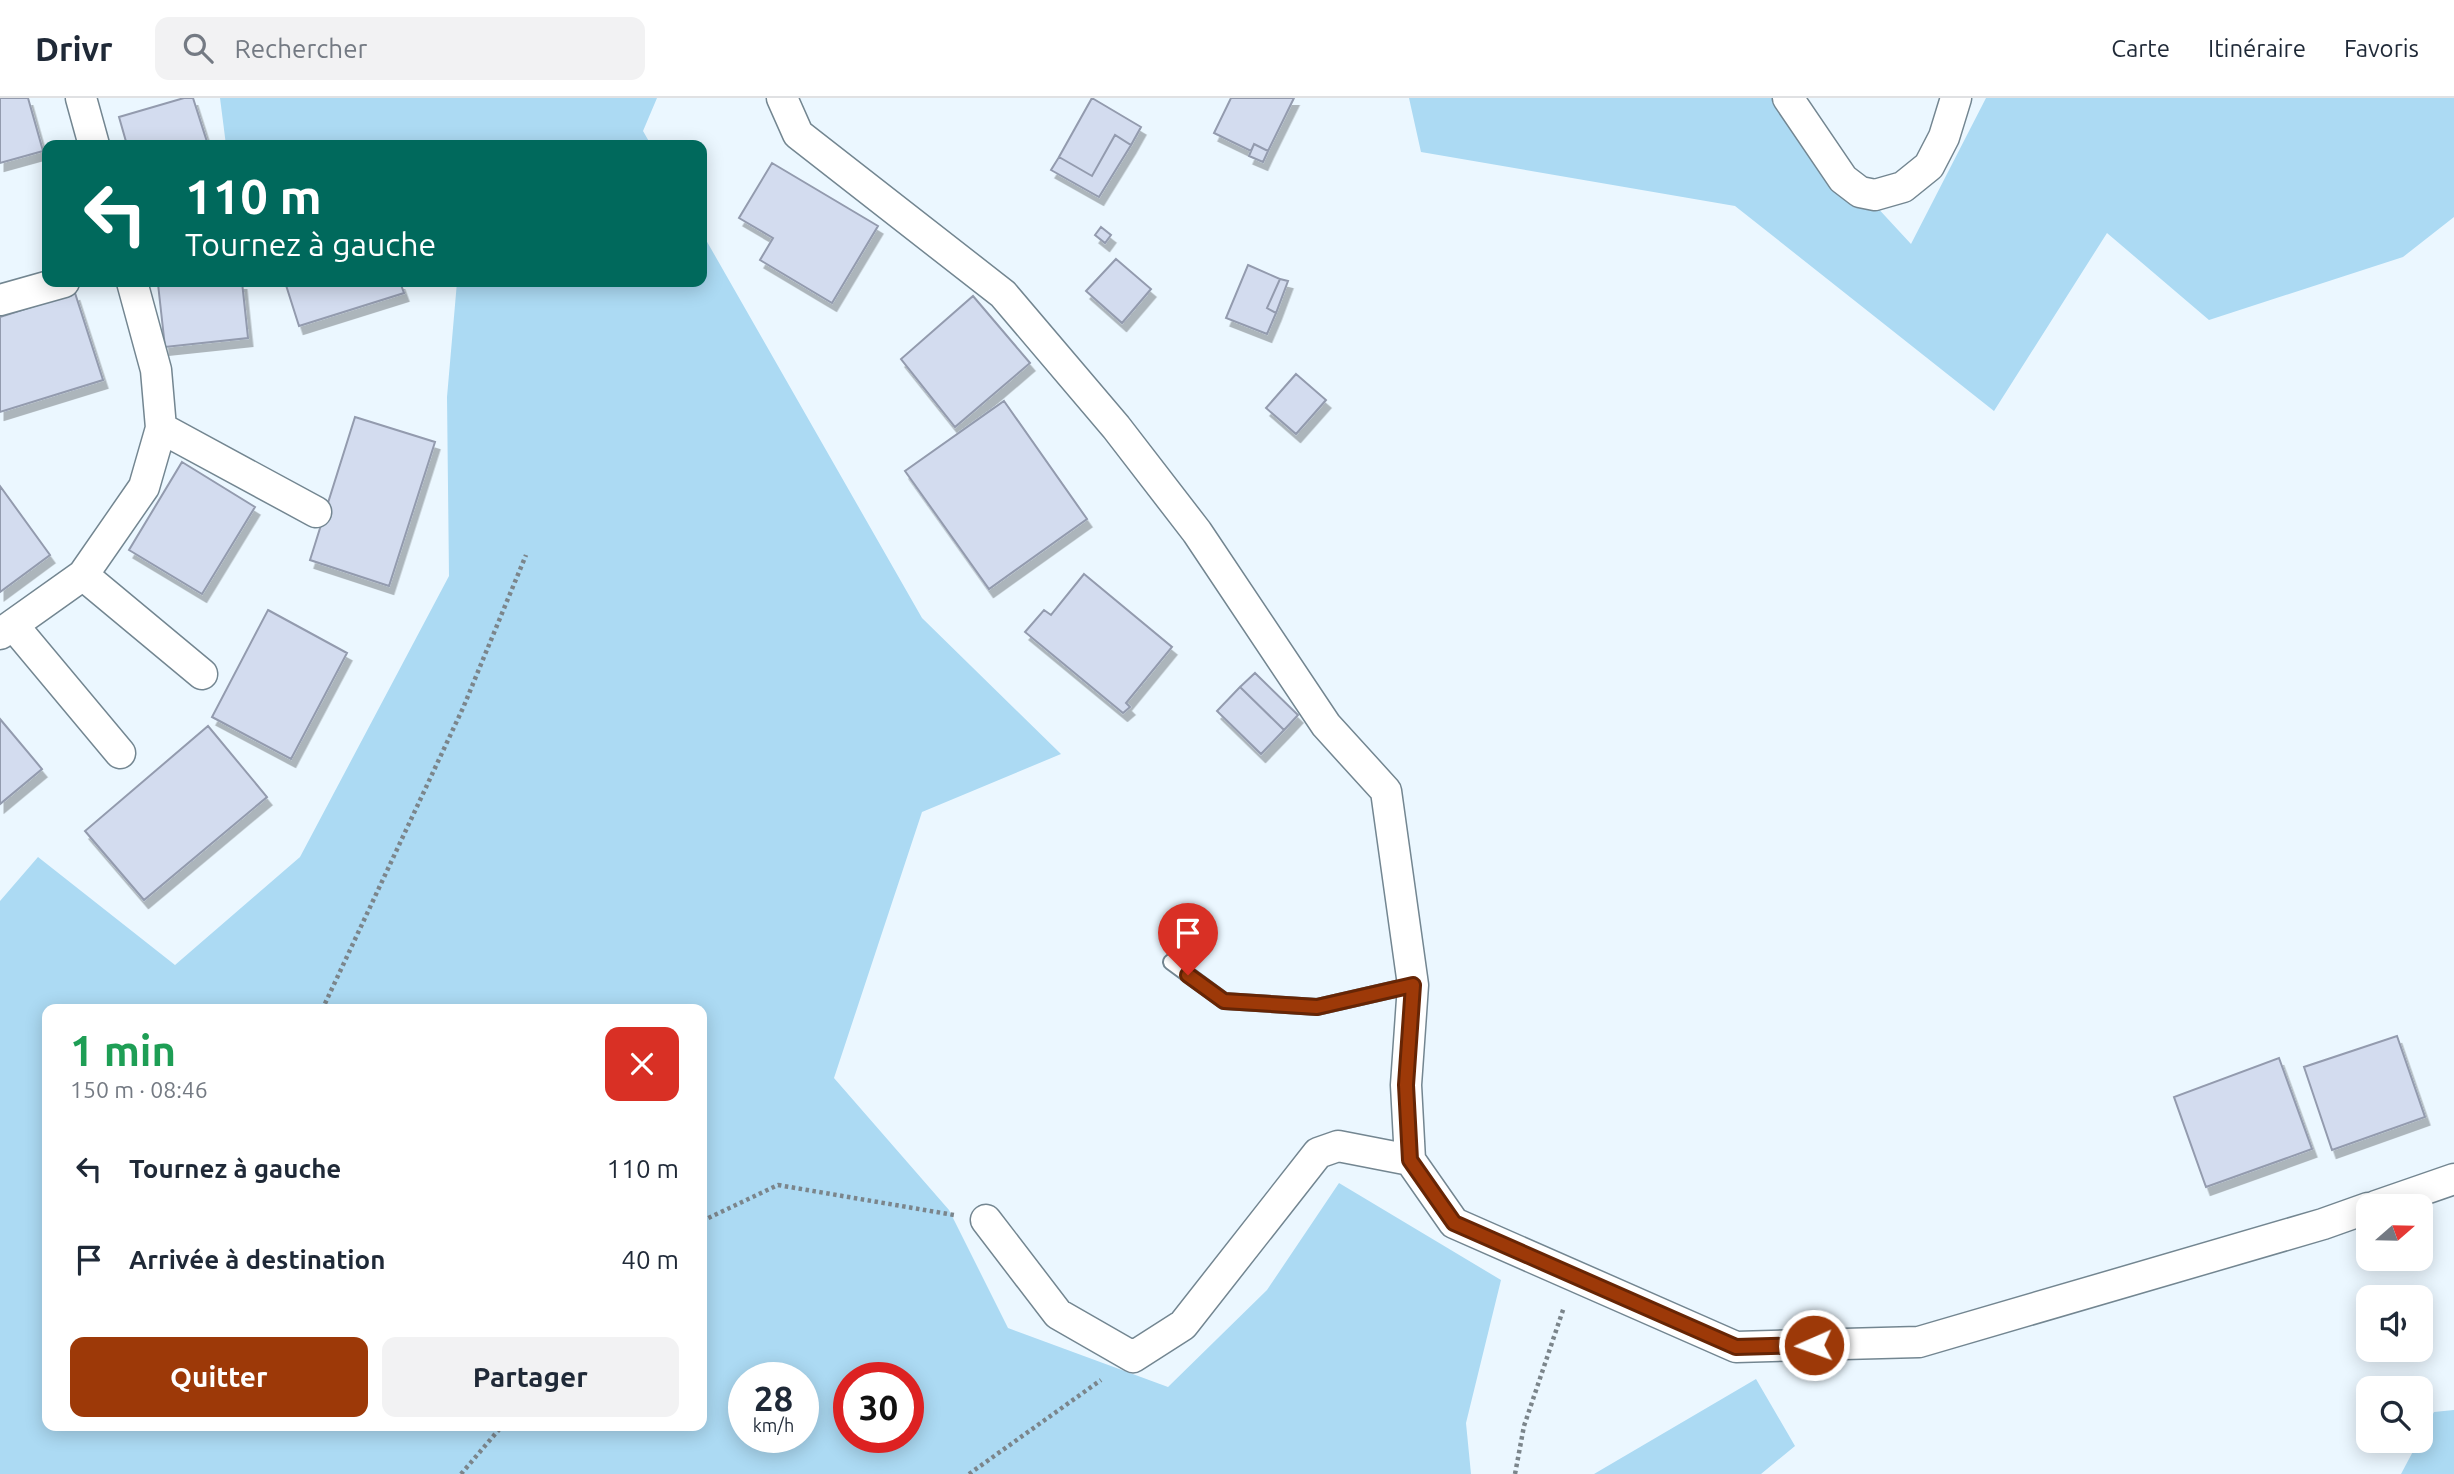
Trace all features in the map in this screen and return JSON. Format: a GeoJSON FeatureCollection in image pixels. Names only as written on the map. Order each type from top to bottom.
{"type":"FeatureCollection","features":[{"type":"Feature","properties":{"kind":"street"},"geometry":{"type":"LineString","coordinates":[[81,98],[93,140]]}},
{"type":"Feature","properties":{"kind":"street"},"geometry":{"type":"LineString","coordinates":[[782,98],[799,134],[1003,294],[1116,427],[1198,532],[1326,725],[1386,791],[1413,985],[1406,1085],[1410,1160],[1454,1223],[1736,1347],[1919,1342],[2356,1212]]}},
{"type":"Feature","properties":{"kind":"street"},"geometry":{"type":"LineString","coordinates":[[1788,98],[1843,179],[1860,191],[1875,195],[1903,187],[1929,166],[1944,136],[1956,98]]}},
{"type":"Feature","properties":{"kind":"street"},"geometry":{"type":"LineString","coordinates":[[0,300],[46,287]]}},
{"type":"Feature","properties":{"kind":"street"},"geometry":{"type":"LineString","coordinates":[[120,753],[6,630],[83,575],[144,487],[161,428],[156,370],[133,287]]}},
{"type":"Feature","properties":{"kind":"street"},"geometry":{"type":"LineString","coordinates":[[161,428],[316,512]]}},
{"type":"Feature","properties":{"kind":"street"},"geometry":{"type":"LineString","coordinates":[[83,575],[202,674]]}},
{"type":"Feature","properties":{"kind":"street"},"geometry":{"type":"LineString","coordinates":[[986,1220],[1058,1314],[1133,1357],[1184,1325],[1318,1153],[1338,1146],[1410,1160]]}},
{"type":"Feature","properties":{"kind":"street"},"geometry":{"type":"LineString","coordinates":[[2411,1194],[2454,1179]]}},
{"type":"Feature","properties":{"kind":"lane"},"geometry":{"type":"LineString","coordinates":[[1171,961],[1224,1001],[1317,1007],[1413,985]]}},
{"type":"Feature","properties":{"kind":"path"},"geometry":{"type":"LineString","coordinates":[[325,1004],[463,708],[526,555]]}},
{"type":"Feature","properties":{"kind":"path"},"geometry":{"type":"LineString","coordinates":[[707,1218],[778,1185],[986,1220]]}},
{"type":"Feature","properties":{"kind":"path"},"geometry":{"type":"LineString","coordinates":[[1515,1474],[1524,1426],[1575,1276]]}},
{"type":"Feature","properties":{"kind":"path"},"geometry":{"type":"LineString","coordinates":[[969,1474],[1133,1357]]}},
{"type":"Feature","properties":{"kind":"path"},"geometry":{"type":"LineString","coordinates":[[461,1474],[498,1431]]}},
{"type":"Feature","properties":{"kind":"shaded area"},"geometry":{"type":"Polygon","coordinates":[[[220,98],[657,98],[643,131],[648,140],[225,140],[220,98]]]}},
{"type":"Feature","properties":{"kind":"shaded area"},"geometry":{"type":"Polygon","coordinates":[[[1409,98],[1776,98],[1911,244],[1986,98],[2454,98],[2454,217],[2403,257],[2209,320],[2107,233],[1994,411],[1735,206],[1421,152],[1409,98]]]}},
{"type":"Feature","properties":{"kind":"shaded area"},"geometry":{"type":"Polygon","coordinates":[[[707,242],[922,618],[1061,754],[922,812],[834,1078],[949,1210],[1008,1328],[1168,1387],[1267,1290],[1339,1183],[1501,1280],[1466,1423],[1471,1474],[0,1474],[0,901],[38,857],[175,965],[300,857],[449,576],[447,397],[457,287],[707,287],[707,242]]]}},
{"type":"Feature","properties":{"kind":"shaded area"},"geometry":{"type":"Polygon","coordinates":[[[1756,1379],[1795,1446],[1761,1474],[1594,1474],[1756,1379]]]}},
{"type":"Feature","properties":{"kind":"shaded area"},"geometry":{"type":"Polygon","coordinates":[[[2454,1410],[2454,1474],[2401,1474],[2412,1453],[2433,1453],[2434,1412],[2454,1410]]]}},
{"type":"Feature","properties":{"kind":"building"},"geometry":{"type":"Polygon","coordinates":[[[0,98],[28,98],[42,151],[0,163],[0,98]]]}},
{"type":"Feature","properties":{"kind":"building"},"geometry":{"type":"Polygon","coordinates":[[[184,98],[193,98],[206,140],[126,140],[119,117],[184,98]]]}},
{"type":"Feature","properties":{"kind":"building"},"geometry":{"type":"Polygon","coordinates":[[[1092,98],[1141,127],[1131,145],[1115,135],[1092,176],[1059,157],[1092,98]]]}},
{"type":"Feature","properties":{"kind":"building"},"geometry":{"type":"Polygon","coordinates":[[[1231,98],[1294,98],[1268,151],[1254,144],[1251,151],[1214,133],[1231,98]]]}},
{"type":"Feature","properties":{"kind":"building"},"geometry":{"type":"Polygon","coordinates":[[[1115,135],[1131,145],[1099,197],[1051,170],[1059,157],[1092,176],[1115,135]]]}},
{"type":"Feature","properties":{"kind":"building"},"geometry":{"type":"Polygon","coordinates":[[[1254,144],[1268,151],[1263,162],[1249,156],[1254,144]]]}},
{"type":"Feature","properties":{"kind":"building"},"geometry":{"type":"Polygon","coordinates":[[[772,163],[878,226],[832,303],[760,260],[773,238],[739,218],[772,163]]]}},
{"type":"Feature","properties":{"kind":"building"},"geometry":{"type":"Polygon","coordinates":[[[1101,227],[1111,235],[1105,243],[1095,235],[1101,227]]]}},
{"type":"Feature","properties":{"kind":"building"},"geometry":{"type":"Polygon","coordinates":[[[1116,259],[1151,289],[1122,323],[1086,291],[1116,259]]]}},
{"type":"Feature","properties":{"kind":"building"},"geometry":{"type":"Polygon","coordinates":[[[1248,265],[1280,279],[1267,308],[1276,313],[1267,334],[1226,318],[1248,265]]]}},
{"type":"Feature","properties":{"kind":"building"},"geometry":{"type":"Polygon","coordinates":[[[1280,279],[1288,281],[1276,313],[1267,308],[1280,279]]]}},
{"type":"Feature","properties":{"kind":"building"},"geometry":{"type":"Polygon","coordinates":[[[158,287],[243,287],[248,338],[165,347],[158,287]]]}},
{"type":"Feature","properties":{"kind":"building"},"geometry":{"type":"Polygon","coordinates":[[[287,287],[402,287],[404,293],[299,326],[287,287]]]}},
{"type":"Feature","properties":{"kind":"building"},"geometry":{"type":"Polygon","coordinates":[[[75,293],[103,380],[0,412],[0,317],[75,293]]]}},
{"type":"Feature","properties":{"kind":"building"},"geometry":{"type":"Polygon","coordinates":[[[973,296],[1030,363],[955,427],[901,359],[973,296]]]}},
{"type":"Feature","properties":{"kind":"building"},"geometry":{"type":"Polygon","coordinates":[[[1296,374],[1326,400],[1296,434],[1266,408],[1296,374]]]}},
{"type":"Feature","properties":{"kind":"building"},"geometry":{"type":"Polygon","coordinates":[[[1004,401],[1087,519],[989,589],[905,471],[1004,401]]]}},
{"type":"Feature","properties":{"kind":"building"},"geometry":{"type":"Polygon","coordinates":[[[355,417],[435,442],[389,586],[310,560],[355,417]]]}},
{"type":"Feature","properties":{"kind":"building"},"geometry":{"type":"Polygon","coordinates":[[[182,462],[255,507],[202,594],[129,550],[182,462]]]}},
{"type":"Feature","properties":{"kind":"building"},"geometry":{"type":"Polygon","coordinates":[[[0,486],[50,555],[0,592],[0,486]]]}},
{"type":"Feature","properties":{"kind":"building"},"geometry":{"type":"Polygon","coordinates":[[[1084,574],[1172,647],[1126,703],[1130,707],[1123,713],[1025,632],[1044,610],[1051,615],[1084,574]]]}},
{"type":"Feature","properties":{"kind":"building"},"geometry":{"type":"Polygon","coordinates":[[[268,610],[347,653],[291,759],[212,717],[268,610]]]}},
{"type":"Feature","properties":{"kind":"building"},"geometry":{"type":"Polygon","coordinates":[[[1255,673],[1298,715],[1284,730],[1240,687],[1255,673]]]}},
{"type":"Feature","properties":{"kind":"building"},"geometry":{"type":"Polygon","coordinates":[[[1240,687],[1284,730],[1261,754],[1217,711],[1240,687]]]}},
{"type":"Feature","properties":{"kind":"building"},"geometry":{"type":"Polygon","coordinates":[[[0,719],[42,769],[0,804],[0,719]]]}},
{"type":"Feature","properties":{"kind":"building"},"geometry":{"type":"Polygon","coordinates":[[[208,726],[267,797],[144,900],[85,831],[208,726]]]}},
{"type":"Feature","properties":{"kind":"building"},"geometry":{"type":"Polygon","coordinates":[[[2397,1036],[2425,1117],[2332,1150],[2304,1067],[2397,1036]]]}},
{"type":"Feature","properties":{"kind":"building"},"geometry":{"type":"Polygon","coordinates":[[[2279,1058],[2312,1149],[2206,1187],[2174,1097],[2279,1058]]]}},
{"type":"Feature","properties":{"kind":"route"},"geometry":{"type":"LineString","coordinates":[[1188,975],[1224,1001],[1317,1007],[1413,985],[1406,1085],[1410,1160],[1454,1223],[1736,1347],[1814,1345]]}}]}
